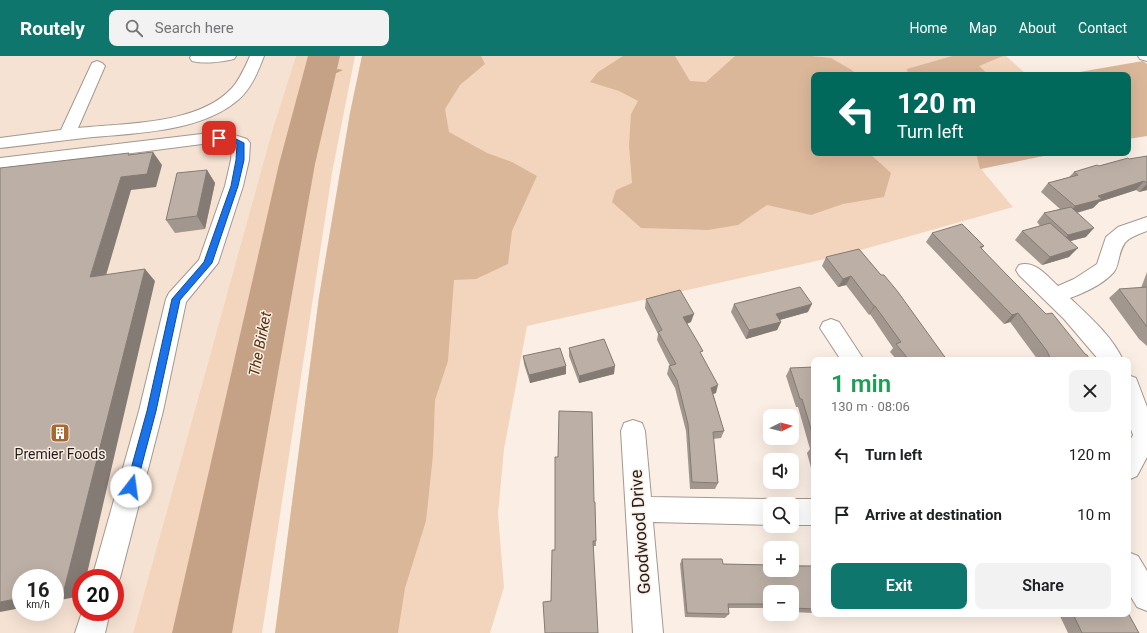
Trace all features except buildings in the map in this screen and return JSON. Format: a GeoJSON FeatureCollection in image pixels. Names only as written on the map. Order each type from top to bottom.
{"type":"FeatureCollection","features":[{"type":"Feature","properties":{"kind":"street"},"geometry":{"type":"LineString","coordinates":[[197,58],[229,56]]}},
{"type":"Feature","properties":{"kind":"street"},"geometry":{"type":"LineString","coordinates":[[0,143],[174,121],[211,110],[222,104],[239,91],[248,77],[257,56]]}},
{"type":"Feature","properties":{"kind":"street"},"geometry":{"type":"LineString","coordinates":[[67,135],[97,66]]}},
{"type":"Feature","properties":{"kind":"street"},"geometry":{"type":"LineString","coordinates":[[0,164],[210,138],[228,138],[241,143],[240,160],[234,186],[208,263],[176,299],[151,411],[108,569]]}},
{"type":"Feature","properties":{"kind":"street"},"geometry":{"type":"LineString","coordinates":[[1055,296],[1081,285],[1106,268],[1113,242],[1125,232],[1147,224]]}},
{"type":"Feature","properties":{"kind":"street"},"geometry":{"type":"LineString","coordinates":[[1026,270],[1055,296],[1110,357]]}},
{"type":"Feature","properties":{"kind":"street"},"geometry":{"type":"LineString","coordinates":[[831,328],[851,357]]}},
{"type":"Feature","properties":{"kind":"street"},"geometry":{"type":"LineString","coordinates":[[1131,395],[1144,436],[1131,462]]}},
{"type":"Feature","properties":{"kind":"street","name":"Goodwood Drive"},"geometry":{"type":"LineString","coordinates":[[634,431],[638,509],[648,633]]}},
{"type":"Feature","properties":{"kind":"street"},"geometry":{"type":"LineString","coordinates":[[638,509],[763,512]]}},
{"type":"Feature","properties":{"kind":"street"},"geometry":{"type":"LineString","coordinates":[[799,512],[811,512]]}},
{"type":"Feature","properties":{"kind":"street"},"geometry":{"type":"LineString","coordinates":[[1131,571],[1147,597]]}},
{"type":"Feature","properties":{"kind":"street"},"geometry":{"type":"LineString","coordinates":[[90,633],[93,621]]}},
{"type":"Feature","properties":{"kind":"shaded area"},"geometry":{"type":"Polygon","coordinates":[[[0,56],[296,56],[273,128],[133,633],[0,633],[0,56]]]}},
{"type":"Feature","properties":{"kind":"shaded area"},"geometry":{"type":"Polygon","coordinates":[[[296,56],[355,56],[332,173],[262,633],[133,633],[273,128],[296,56]]]}},
{"type":"Feature","properties":{"kind":"shaded area"},"geometry":{"type":"Polygon","coordinates":[[[362,56],[1006,56],[1024,72],[811,72],[811,156],[1044,156],[981,169],[1013,207],[843,255],[527,326],[504,449],[498,514],[504,587],[490,633],[275,633],[319,297],[350,113],[362,56]]]}},
{"type":"Feature","properties":{"kind":"shaded area"},"geometry":{"type":"Polygon","coordinates":[[[362,56],[481,56],[485,64],[460,85],[445,109],[449,132],[487,153],[512,162],[537,176],[512,231],[508,264],[476,279],[454,280],[448,361],[435,400],[433,455],[426,521],[405,588],[398,633],[275,633],[319,297],[350,113],[362,56]]]}},
{"type":"Feature","properties":{"kind":"shaded area"},"geometry":{"type":"Polygon","coordinates":[[[623,56],[675,56],[690,81],[706,82],[735,56],[811,56],[831,58],[854,72],[811,72],[811,156],[872,156],[891,173],[884,197],[843,204],[811,215],[767,205],[738,225],[708,230],[641,228],[612,202],[616,190],[632,183],[629,146],[631,114],[638,101],[619,91],[590,82],[598,72],[623,56]]]}},
{"type":"Feature","properties":{"kind":"shaded area"},"geometry":{"type":"Polygon","coordinates":[[[952,56],[1003,56],[979,66],[986,72],[908,72],[907,69],[952,56]]]}},
{"type":"Feature","properties":{"kind":"shaded area"},"geometry":{"type":"Polygon","coordinates":[[[1143,61],[1147,64],[1147,136],[1131,139],[1131,72],[1079,72],[1143,61]]]}},
{"type":"Feature","properties":{"kind":"shaded area"},"geometry":{"type":"Polygon","coordinates":[[[977,156],[1043,156],[980,169],[977,156]]]}},
{"type":"Feature","properties":{"kind":"waterway","name":"The Birket"},"geometry":{"type":"LineString","coordinates":[[202,633],[297,164],[324,56]]}},
{"type":"Feature","properties":{"kind":"waterway"},"geometry":{"type":"LineString","coordinates":[[317,80],[340,70]]}},
{"type":"Feature","properties":{"kind":"place","name":"Premier Foods"},"geometry":{"type":"Point","coordinates":[60,433]}},
{"type":"Feature","properties":{"kind":"route"},"geometry":{"type":"LineString","coordinates":[[131,487],[151,411],[176,299],[208,263],[234,186],[240,160],[241,143],[228,138],[219,138]]}}]}
